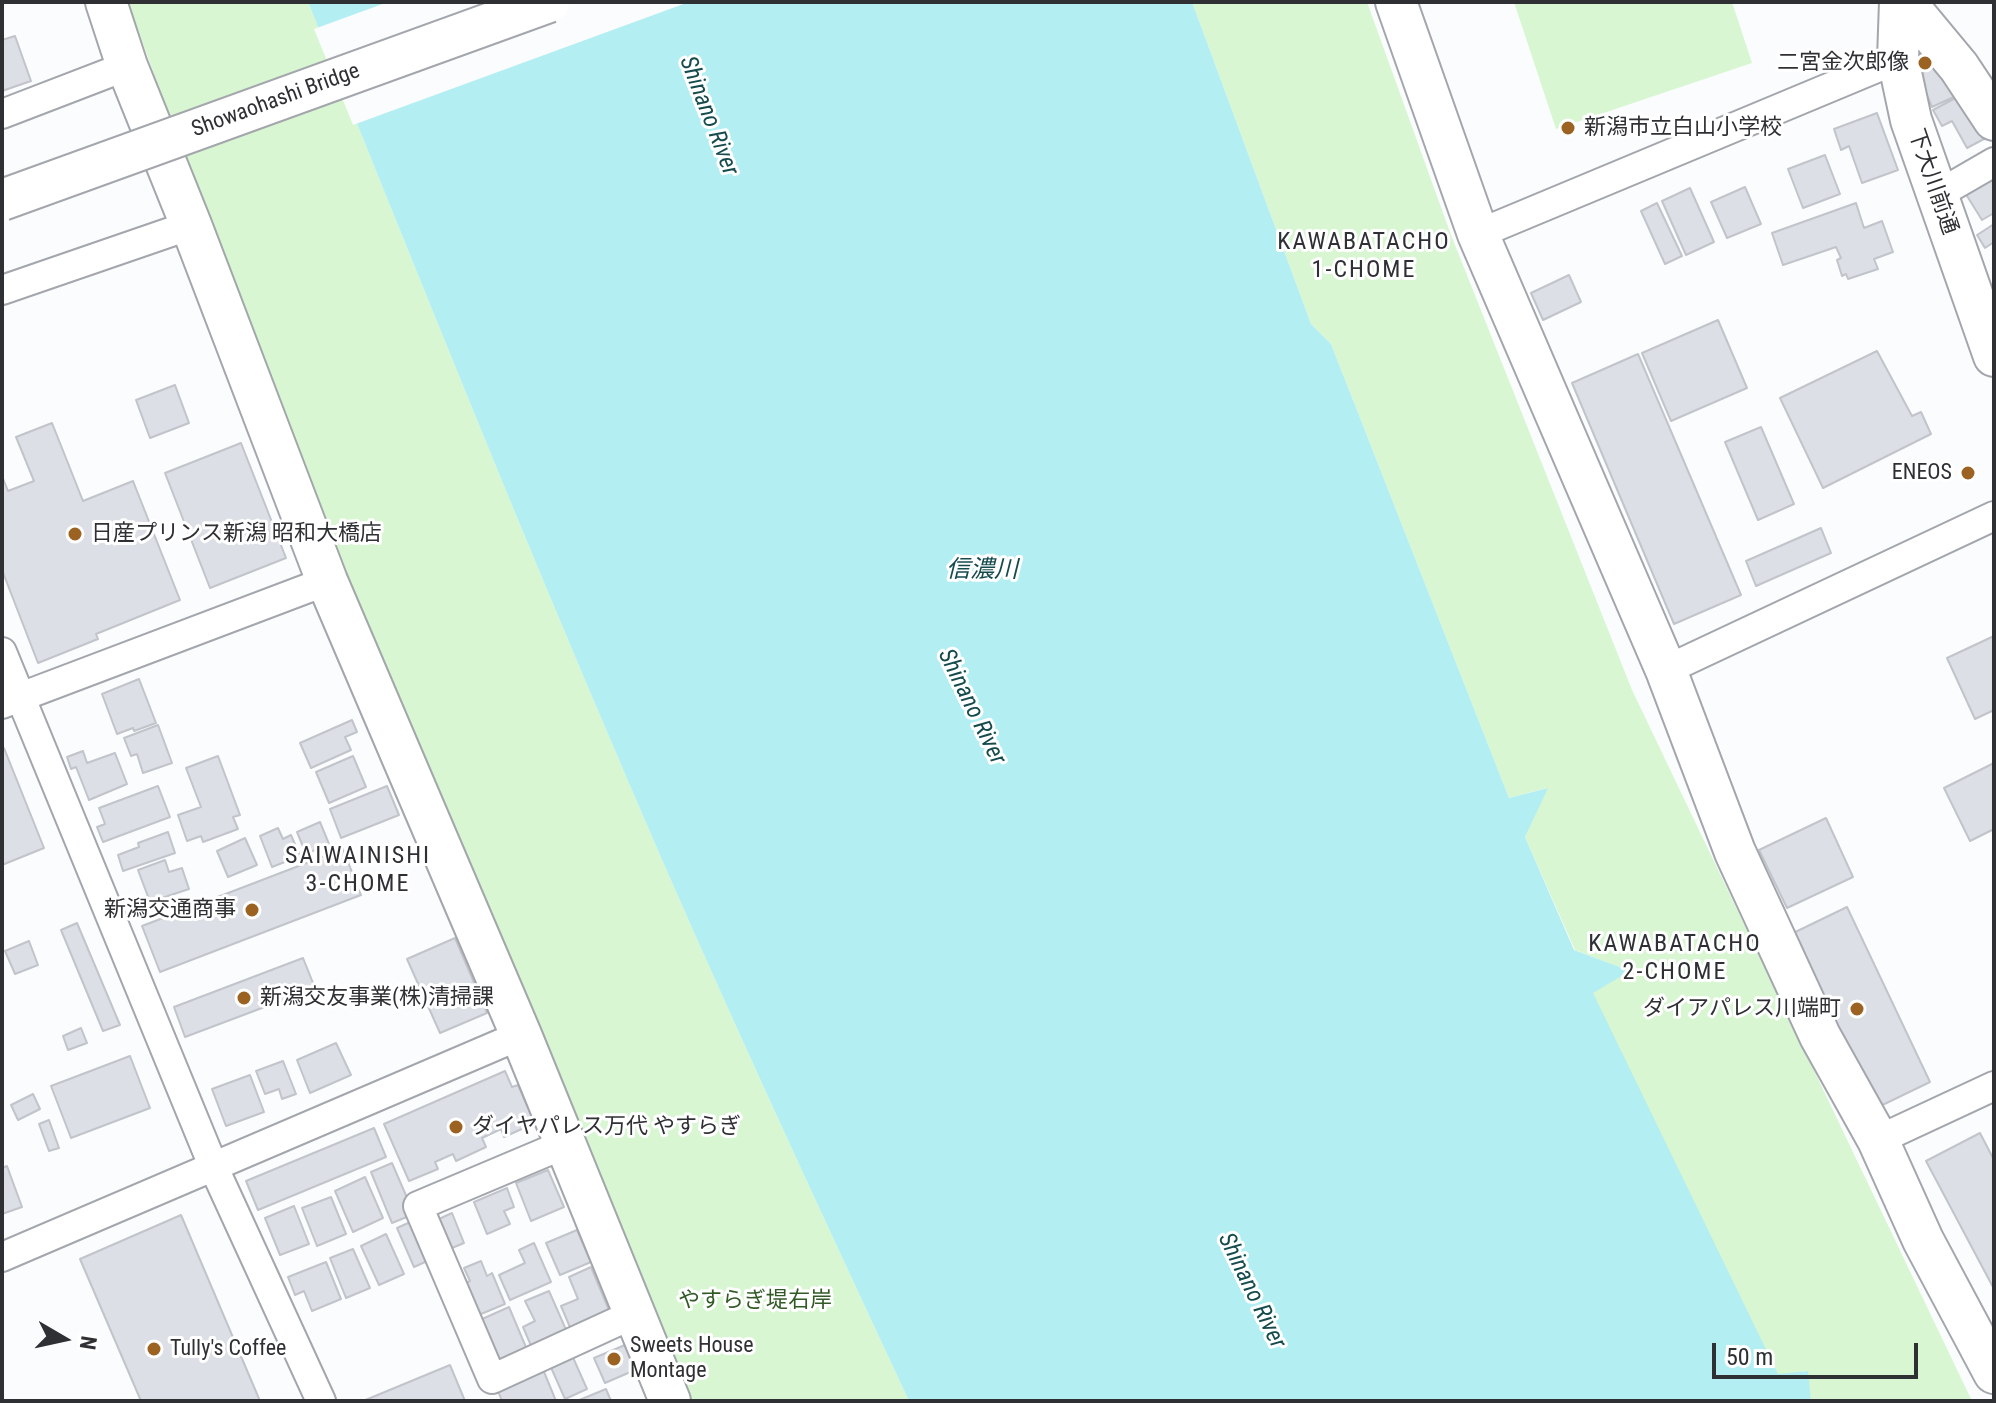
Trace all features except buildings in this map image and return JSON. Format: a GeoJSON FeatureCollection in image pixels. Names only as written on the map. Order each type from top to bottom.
{"type":"FeatureCollection","features":[{"type":"Feature","properties":{"kind":"street"},"geometry":{"type":"LineString","coordinates":[[106,2],[127,66],[327,581],[521,1035],[670,1401]]}},
{"type":"Feature","properties":{"kind":"street","name":"Showaohashi Bridge"},"geometry":{"type":"LineString","coordinates":[[2,200],[549,2]]}},
{"type":"Feature","properties":{"kind":"street"},"geometry":{"type":"LineString","coordinates":[[1396,2],[1478,234],[1666,670],[1735,852],[1820,1036],[1878,1140],[1923,1240],[1994,1373]]}},
{"type":"Feature","properties":{"kind":"street"},"geometry":{"type":"LineString","coordinates":[[1902,2],[1959,67],[1994,120]]}},
{"type":"Feature","properties":{"kind":"street","name":"下大川前通"},"geometry":{"type":"LineString","coordinates":[[1902,2],[1898,59],[1911,120],[1994,356]]}},
{"type":"Feature","properties":{"kind":"street"},"geometry":{"type":"LineString","coordinates":[[1478,234],[1898,59]]}},
{"type":"Feature","properties":{"kind":"street"},"geometry":{"type":"LineString","coordinates":[[2,114],[127,66]]}},
{"type":"Feature","properties":{"kind":"street"},"geometry":{"type":"LineString","coordinates":[[1937,195],[1994,162]]}},
{"type":"Feature","properties":{"kind":"street"},"geometry":{"type":"LineString","coordinates":[[2,290],[191,225]]}},
{"type":"Feature","properties":{"kind":"street"},"geometry":{"type":"LineString","coordinates":[[1666,670],[1994,516]]}},
{"type":"Feature","properties":{"kind":"street"},"geometry":{"type":"LineString","coordinates":[[11,701],[327,581]]}},
{"type":"Feature","properties":{"kind":"street"},"geometry":{"type":"LineString","coordinates":[[2,652],[11,701],[214,1168],[321,1401]]}},
{"type":"Feature","properties":{"kind":"street"},"geometry":{"type":"LineString","coordinates":[[2,1257],[521,1035]]}},
{"type":"Feature","properties":{"kind":"street"},"geometry":{"type":"LineString","coordinates":[[1878,1140],[1994,1086]]}},
{"type":"Feature","properties":{"kind":"street"},"geometry":{"type":"LineString","coordinates":[[565,1144],[418,1206],[492,1379],[636,1313]]}},
{"type":"Feature","properties":{"kind":"green space","name":"やすらぎ堤右岸"},"geometry":{"type":"Polygon","coordinates":[[[128,2],[308,2],[628,781],[801,1169],[909,1401],[691,1401],[540,1052],[404,723],[205,215],[128,2]]]}},
{"type":"Feature","properties":{"kind":"green space"},"geometry":{"type":"Polygon","coordinates":[[[1192,2],[1367,2],[1451,235],[1632,690],[1972,1401],[1811,1401],[1807,1371],[1778,1375],[1592,993],[1629,971],[1575,950],[1525,837],[1547,788],[1509,798],[1331,344],[1311,324],[1192,2]]]}},
{"type":"Feature","properties":{"kind":"green space"},"geometry":{"type":"Polygon","coordinates":[[[1514,2],[1732,2],[1752,63],[1556,129],[1514,2]]]}},
{"type":"Feature","properties":{"kind":"water","name":"信濃川"},"geometry":{"type":"Polygon","coordinates":[[[308,2],[1192,2],[1311,324],[1331,344],[1509,798],[1548,788],[1525,837],[1574,950],[1630,971],[1593,993],[1778,1374],[1808,1371],[1811,1401],[909,1401],[801,1169],[628,781],[308,2]]]}},
{"type":"Feature","properties":{"kind":"pier"},"geometry":{"type":"Polygon","coordinates":[[[388,2],[689,2],[353,125],[314,29],[388,2]]]}},
{"type":"Feature","properties":{"kind":"place","name":"二宮金次郎像"},"geometry":{"type":"Point","coordinates":[1925,63]}},
{"type":"Feature","properties":{"kind":"place","name":"新潟市立白山小学校"},"geometry":{"type":"Point","coordinates":[1568,128]}},
{"type":"Feature","properties":{"kind":"place","name":"ENEOS"},"geometry":{"type":"Point","coordinates":[1968,473]}},
{"type":"Feature","properties":{"kind":"place","name":"日産プリンス新潟 昭和大橋店"},"geometry":{"type":"Point","coordinates":[75,534]}},
{"type":"Feature","properties":{"kind":"place","name":"新潟交通商事"},"geometry":{"type":"Point","coordinates":[252,910]}},
{"type":"Feature","properties":{"kind":"place","name":"新潟交友事業(株)清掃課"},"geometry":{"type":"Point","coordinates":[244,998]}},
{"type":"Feature","properties":{"kind":"place","name":"ダイアパレス川端町"},"geometry":{"type":"Point","coordinates":[1857,1009]}},
{"type":"Feature","properties":{"kind":"place","name":"ダイヤパレス万代 やすらぎ"},"geometry":{"type":"Point","coordinates":[456,1127]}},
{"type":"Feature","properties":{"kind":"place","name":"Tully's Coffee"},"geometry":{"type":"Point","coordinates":[154,1349]}},
{"type":"Feature","properties":{"kind":"place","name":"Sweets House Montage"},"geometry":{"type":"Point","coordinates":[614,1359]}},
{"type":"Feature","properties":{"kind":"district","name":"KAWABATACHO 1-CHOME"},"geometry":{"type":"Point","coordinates":[1364,257]}},
{"type":"Feature","properties":{"kind":"district","name":"SAIWAINISHI 3-CHOME"},"geometry":{"type":"Point","coordinates":[358,871]}},
{"type":"Feature","properties":{"kind":"district","name":"KAWABATACHO 2-CHOME"},"geometry":{"type":"Point","coordinates":[1675,959]}},
{"type":"Feature","properties":{"kind":"water label","name":"Shinano River"},"geometry":{"type":"Point","coordinates":[708,116]}},
{"type":"Feature","properties":{"kind":"water label","name":"Shinano River"},"geometry":{"type":"Point","coordinates":[971,707]}},
{"type":"Feature","properties":{"kind":"water label","name":"Shinano River"},"geometry":{"type":"Point","coordinates":[1251,1291]}}]}
